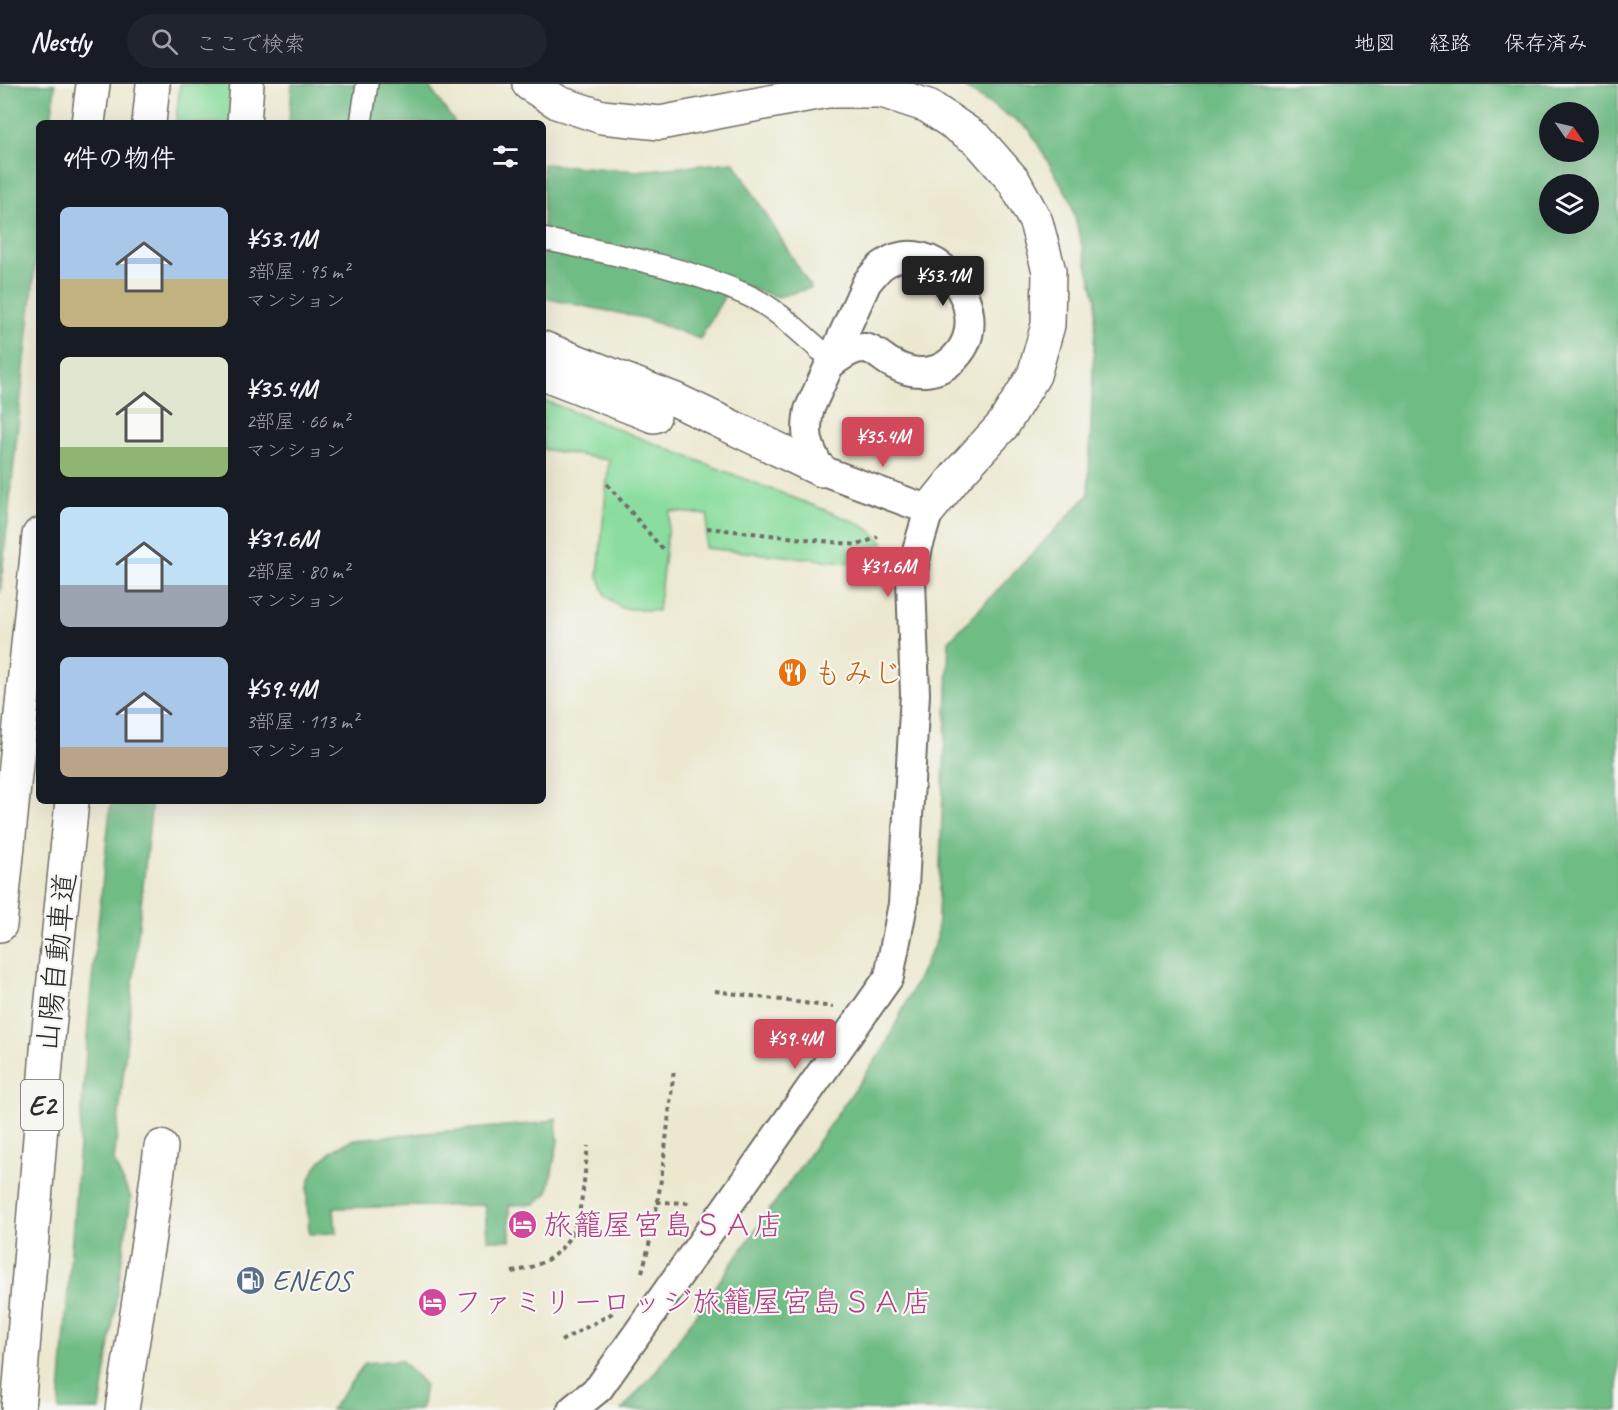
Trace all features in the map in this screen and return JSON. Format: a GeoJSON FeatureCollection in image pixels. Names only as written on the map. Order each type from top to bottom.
{"type":"FeatureCollection","features":[{"type":"Feature","properties":{"kind":"main road"},"geometry":{"type":"LineString","coordinates":[[88,120],[93,84]]}},
{"type":"Feature","properties":{"kind":"main road"},"geometry":{"type":"LineString","coordinates":[[149,120],[153,84]]}},
{"type":"Feature","properties":{"kind":"main road"},"geometry":{"type":"LineString","coordinates":[[244,120],[247,84]]}},
{"type":"Feature","properties":{"kind":"main road"},"geometry":{"type":"LineString","coordinates":[[529,84],[559,103],[602,117],[660,123],[827,91],[882,91],[928,106],[978,140],[1014,181],[1036,222],[1049,271],[1048,325],[1034,375],[1003,425],[929,510]]}},
{"type":"Feature","properties":{"kind":"main road"},"geometry":{"type":"LineString","coordinates":[[546,349],[676,400],[821,470]]}},
{"type":"Feature","properties":{"kind":"main road"},"geometry":{"type":"LineString","coordinates":[[546,374],[669,421],[821,470]]}},
{"type":"Feature","properties":{"kind":"main road","name":"山陽自動車道"},"geometry":{"type":"LineString","coordinates":[[0,925],[36,565]]}},
{"type":"Feature","properties":{"kind":"main road","name":"山陽自動車道"},"geometry":{"type":"LineString","coordinates":[[18,1410],[48,1039],[72,804]]}},
{"type":"Feature","properties":{"kind":"main road"},"geometry":{"type":"LineString","coordinates":[[122,1410],[161,1147]]}},
{"type":"Feature","properties":{"kind":"street"},"geometry":{"type":"LineString","coordinates":[[361,120],[367,84]]}},
{"type":"Feature","properties":{"kind":"street"},"geometry":{"type":"LineString","coordinates":[[546,240],[682,270],[748,296],[789,322],[826,356]]}},
{"type":"Feature","properties":{"kind":"street"},"geometry":{"type":"LineString","coordinates":[[572,1410],[599,1388],[889,977],[903,904],[915,694],[911,580],[929,510],[821,470],[807,442],[806,424],[826,356],[867,282],[881,266],[899,257],[918,255],[937,263],[951,275],[963,293],[969,314],[968,334],[960,352],[945,366],[927,373],[909,372],[865,348],[826,356]]}},
{"type":"Feature","properties":{"kind":"path"},"geometry":{"type":"LineString","coordinates":[[607,484],[665,552]]}},
{"type":"Feature","properties":{"kind":"path"},"geometry":{"type":"LineString","coordinates":[[707,528],[858,545],[878,537]]}},
{"type":"Feature","properties":{"kind":"path"},"geometry":{"type":"LineString","coordinates":[[715,991],[867,1009]]}},
{"type":"Feature","properties":{"kind":"path"},"geometry":{"type":"LineString","coordinates":[[640,1279],[652,1239],[674,1069]]}},
{"type":"Feature","properties":{"kind":"path"},"geometry":{"type":"LineString","coordinates":[[512,1272],[549,1260],[562,1249],[575,1227],[588,1146]]}},
{"type":"Feature","properties":{"kind":"path"},"geometry":{"type":"LineString","coordinates":[[561,1341],[611,1314],[618,1305]]}},
{"type":"Feature","properties":{"kind":"green space"},"geometry":{"type":"Polygon","coordinates":[[[0,84],[55,84],[51,120],[36,120],[36,258],[0,593],[0,84]]]}},
{"type":"Feature","properties":{"kind":"green space"},"geometry":{"type":"Polygon","coordinates":[[[180,84],[236,84],[233,120],[176,120],[180,84]]]}},
{"type":"Feature","properties":{"kind":"green space"},"geometry":{"type":"Polygon","coordinates":[[[292,84],[427,84],[453,120],[289,120],[292,84]]]}},
{"type":"Feature","properties":{"kind":"green space"},"geometry":{"type":"Polygon","coordinates":[[[959,84],[1618,84],[1618,1410],[622,1410],[656,1371],[884,1048],[937,939],[949,641],[1088,495],[1096,299],[1070,199],[1029,129],[959,84]]]}},
{"type":"Feature","properties":{"kind":"green space"},"geometry":{"type":"Polygon","coordinates":[[[734,162],[811,288],[778,297],[732,283],[700,339],[643,318],[546,299],[546,164],[636,171],[734,162]]]}},
{"type":"Feature","properties":{"kind":"green space"},"geometry":{"type":"Polygon","coordinates":[[[546,401],[858,523],[873,532],[884,544],[856,552],[854,563],[705,548],[708,515],[670,511],[658,611],[621,608],[606,596],[598,576],[609,460],[546,450],[546,401]]]}},
{"type":"Feature","properties":{"kind":"green space"},"geometry":{"type":"Polygon","coordinates":[[[111,804],[152,804],[114,1162],[131,1198],[100,1410],[59,1410],[90,999],[111,804]]]}},
{"type":"Feature","properties":{"kind":"green space"},"geometry":{"type":"Polygon","coordinates":[[[556,1118],[558,1141],[548,1192],[535,1204],[509,1205],[510,1240],[487,1240],[485,1205],[334,1208],[336,1233],[309,1234],[307,1198],[310,1178],[325,1157],[355,1139],[541,1123],[556,1118]]]}},
{"type":"Feature","properties":{"kind":"green space"},"geometry":{"type":"Polygon","coordinates":[[[401,1360],[425,1385],[421,1410],[331,1410],[365,1363],[401,1360]]]}},
{"type":"Feature","properties":{"kind":"place","name":"もみじ"},"geometry":{"type":"Point","coordinates":[792,673]}},
{"type":"Feature","properties":{"kind":"place","name":"旅籠屋宮島ＳＡ店"},"geometry":{"type":"Point","coordinates":[522,1225]}},
{"type":"Feature","properties":{"kind":"place","name":"ENEOS"},"geometry":{"type":"Point","coordinates":[251,1280]}},
{"type":"Feature","properties":{"kind":"place","name":"ファミリーロッジ旅籠屋宮島ＳＡ店"},"geometry":{"type":"Point","coordinates":[432,1302]}}]}
